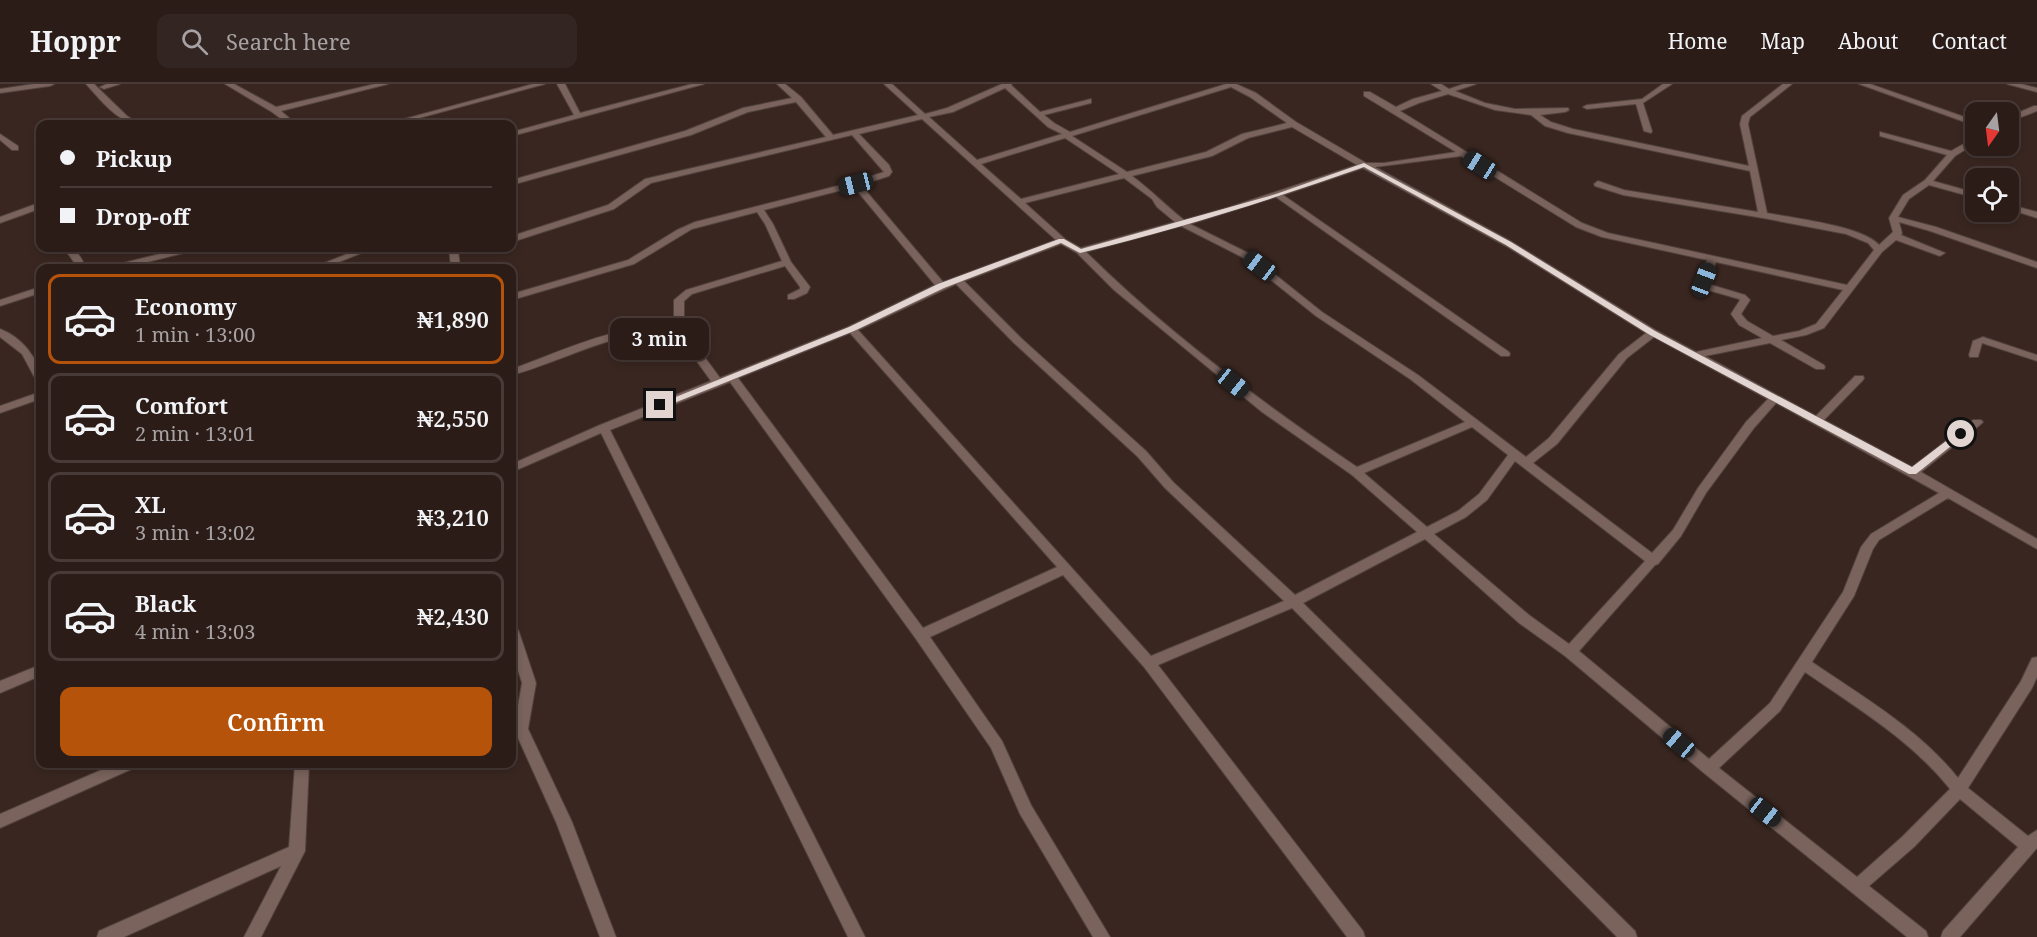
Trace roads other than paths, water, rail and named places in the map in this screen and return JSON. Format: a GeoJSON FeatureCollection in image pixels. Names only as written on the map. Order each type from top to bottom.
{"type":"FeatureCollection","features":[{"type":"Feature","properties":{"kind":"street"},"geometry":{"type":"LineString","coordinates":[[3,88],[50,84]]}},
{"type":"Feature","properties":{"kind":"street"},"geometry":{"type":"LineString","coordinates":[[90,84],[102,87],[116,84]]}},
{"type":"Feature","properties":{"kind":"street"},"geometry":{"type":"LineString","coordinates":[[229,85],[239,84]]}},
{"type":"Feature","properties":{"kind":"street"},"geometry":{"type":"LineString","coordinates":[[275,110],[384,84]]}},
{"type":"Feature","properties":{"kind":"street"},"geometry":{"type":"LineString","coordinates":[[405,120],[541,84]]}},
{"type":"Feature","properties":{"kind":"street"},"geometry":{"type":"LineString","coordinates":[[561,84],[578,116]]}},
{"type":"Feature","properties":{"kind":"street"},"geometry":{"type":"LineString","coordinates":[[516,133],[700,84]]}},
{"type":"Feature","properties":{"kind":"street"},"geometry":{"type":"LineString","coordinates":[[782,84],[830,137]]}},
{"type":"Feature","properties":{"kind":"street"},"geometry":{"type":"LineString","coordinates":[[888,84],[1062,241],[1080,251],[1117,288],[1266,410],[1356,472],[1524,619],[1570,652],[1709,768],[1920,937]]}},
{"type":"Feature","properties":{"kind":"street"},"geometry":{"type":"LineString","coordinates":[[516,238],[611,207],[648,181],[922,116],[966,104],[1007,84],[1051,125],[1124,174],[1182,223],[1245,255],[1319,314],[1414,377],[1654,561]]}},
{"type":"Feature","properties":{"kind":"street"},"geometry":{"type":"LineString","coordinates":[[1435,84],[1490,107],[1535,115],[1565,110]]}},
{"type":"Feature","properties":{"kind":"street"},"geometry":{"type":"LineString","coordinates":[[1394,109],[1472,84]]}},
{"type":"Feature","properties":{"kind":"street"},"geometry":{"type":"LineString","coordinates":[[1587,107],[1639,102],[1668,84]]}},
{"type":"Feature","properties":{"kind":"street"},"geometry":{"type":"LineString","coordinates":[[1763,214],[1755,170],[1744,130],[1746,116],[1785,84]]}},
{"type":"Feature","properties":{"kind":"street"},"geometry":{"type":"LineString","coordinates":[[1863,84],[1965,120]]}},
{"type":"Feature","properties":{"kind":"street"},"geometry":{"type":"LineString","coordinates":[[2011,84],[2037,90]]}},
{"type":"Feature","properties":{"kind":"street"},"geometry":{"type":"LineString","coordinates":[[229,85],[275,110],[287,120]]}},
{"type":"Feature","properties":{"kind":"street"},"geometry":{"type":"LineString","coordinates":[[975,163],[1067,134],[1147,113],[1231,85],[1253,95],[1293,124],[1364,165],[1509,244],[1653,333],[1818,420],[2037,545]]}},
{"type":"Feature","properties":{"kind":"street"},"geometry":{"type":"LineString","coordinates":[[102,87],[124,118],[128,120]]}},
{"type":"Feature","properties":{"kind":"street"},"geometry":{"type":"LineString","coordinates":[[1367,94],[1394,109],[1397,115],[1590,230],[1621,240],[1847,288]]}},
{"type":"Feature","properties":{"kind":"street"},"geometry":{"type":"LineString","coordinates":[[516,181],[688,133],[746,110],[798,99]]}},
{"type":"Feature","properties":{"kind":"street"},"geometry":{"type":"LineString","coordinates":[[1040,114],[1088,101]]}},
{"type":"Feature","properties":{"kind":"street"},"geometry":{"type":"LineString","coordinates":[[1639,102],[1648,131]]}},
{"type":"Feature","properties":{"kind":"street"},"geometry":{"type":"LineString","coordinates":[[2019,115],[2037,108]]}},
{"type":"Feature","properties":{"kind":"street"},"geometry":{"type":"LineString","coordinates":[[1535,115],[1548,124],[1571,131],[1755,170]]}},
{"type":"Feature","properties":{"kind":"street"},"geometry":{"type":"LineString","coordinates":[[1020,202],[1209,154],[1245,136],[1293,124]]}},
{"type":"Feature","properties":{"kind":"street"},"geometry":{"type":"LineString","coordinates":[[1051,125],[1056,134],[1055,138]]}},
{"type":"Feature","properties":{"kind":"street"},"geometry":{"type":"LineString","coordinates":[[516,296],[631,262],[657,250],[687,228],[856,184],[880,177],[888,172],[853,132]]}},
{"type":"Feature","properties":{"kind":"street"},"geometry":{"type":"LineString","coordinates":[[1882,134],[1952,154]]}},
{"type":"Feature","properties":{"kind":"street"},"geometry":{"type":"LineString","coordinates":[[0,136],[15,148]]}},
{"type":"Feature","properties":{"kind":"street"},"geometry":{"type":"LineString","coordinates":[[1893,218],[1906,197],[1929,182],[1952,154],[1965,146]]}},
{"type":"Feature","properties":{"kind":"street"},"geometry":{"type":"LineString","coordinates":[[1080,251],[1278,195],[1364,165],[1384,165],[1461,154]]}},
{"type":"Feature","properties":{"kind":"street"},"geometry":{"type":"LineString","coordinates":[[1929,182],[1965,193]]}},
{"type":"Feature","properties":{"kind":"street"},"geometry":{"type":"LineString","coordinates":[[856,184],[941,286]]}},
{"type":"Feature","properties":{"kind":"street"},"geometry":{"type":"LineString","coordinates":[[1598,184],[1623,192],[1763,214],[1863,236],[1892,239],[1940,253]]}},
{"type":"Feature","properties":{"kind":"street"},"geometry":{"type":"LineString","coordinates":[[1278,195],[1505,354]]}},
{"type":"Feature","properties":{"kind":"street"},"geometry":{"type":"LineString","coordinates":[[0,220],[36,207]]}},
{"type":"Feature","properties":{"kind":"street"},"geometry":{"type":"LineString","coordinates":[[759,209],[786,262],[805,287],[804,291],[791,297]]}},
{"type":"Feature","properties":{"kind":"street"},"geometry":{"type":"LineString","coordinates":[[2019,209],[2037,215]]}},
{"type":"Feature","properties":{"kind":"street"},"geometry":{"type":"LineString","coordinates":[[1696,355],[1802,333],[1820,326],[1847,288],[1879,250],[1898,232],[1893,218]]}},
{"type":"Feature","properties":{"kind":"street"},"geometry":{"type":"LineString","coordinates":[[1893,218],[1933,229],[2037,265]]}},
{"type":"Feature","properties":{"kind":"street"},"geometry":{"type":"LineString","coordinates":[[1863,236],[1879,250]]}},
{"type":"Feature","properties":{"kind":"street"},"geometry":{"type":"LineString","coordinates":[[516,466],[604,428],[852,329],[941,286],[1062,241]]}},
{"type":"Feature","properties":{"kind":"street"},"geometry":{"type":"LineString","coordinates":[[130,264],[177,252]]}},
{"type":"Feature","properties":{"kind":"street"},"geometry":{"type":"LineString","coordinates":[[330,264],[359,252]]}},
{"type":"Feature","properties":{"kind":"street"},"geometry":{"type":"LineString","coordinates":[[1712,260],[1703,284],[1742,297],[1745,300],[1736,314],[1743,323],[1820,367]]}},
{"type":"Feature","properties":{"kind":"street"},"geometry":{"type":"LineString","coordinates":[[717,382],[679,329],[680,300],[689,292],[786,262]]}},
{"type":"Feature","properties":{"kind":"street"},"geometry":{"type":"LineString","coordinates":[[959,281],[1018,341],[1142,454],[1169,485],[1294,602],[1629,937]]}},
{"type":"Feature","properties":{"kind":"street"},"geometry":{"type":"LineString","coordinates":[[0,303],[36,291]]}},
{"type":"Feature","properties":{"kind":"street"},"geometry":{"type":"LineString","coordinates":[[516,371],[628,333],[667,327],[679,329]]}},
{"type":"Feature","properties":{"kind":"street"},"geometry":{"type":"LineString","coordinates":[[852,329],[1149,663],[1357,937]]}},
{"type":"Feature","properties":{"kind":"street"},"geometry":{"type":"LineString","coordinates":[[0,332],[26,352],[36,368]]}},
{"type":"Feature","properties":{"kind":"street"},"geometry":{"type":"LineString","coordinates":[[1527,462],[1553,441],[1623,356],[1653,333]]}},
{"type":"Feature","properties":{"kind":"street"},"geometry":{"type":"LineString","coordinates":[[1974,355],[1978,341],[1983,340],[2037,358]]}},
{"type":"Feature","properties":{"kind":"street"},"geometry":{"type":"LineString","coordinates":[[732,378],[921,636],[997,745],[1025,809],[1102,937]]}},
{"type":"Feature","properties":{"kind":"street"},"geometry":{"type":"LineString","coordinates":[[1818,420],[1859,378]]}},
{"type":"Feature","properties":{"kind":"street"},"geometry":{"type":"LineString","coordinates":[[0,410],[36,396]]}},
{"type":"Feature","properties":{"kind":"street"},"geometry":{"type":"LineString","coordinates":[[1570,652],[1677,533],[1702,491],[1750,425],[1775,397]]}},
{"type":"Feature","properties":{"kind":"street"},"geometry":{"type":"LineString","coordinates":[[1356,472],[1474,422]]}},
{"type":"Feature","properties":{"kind":"street"},"geometry":{"type":"LineString","coordinates":[[1912,472],[1977,422]]}},
{"type":"Feature","properties":{"kind":"street"},"geometry":{"type":"LineString","coordinates":[[604,428],[857,937]]}},
{"type":"Feature","properties":{"kind":"street"},"geometry":{"type":"LineString","coordinates":[[1149,663],[1294,602],[1426,535],[1462,514],[1482,497],[1515,453]]}},
{"type":"Feature","properties":{"kind":"street"},"geometry":{"type":"LineString","coordinates":[[1709,768],[1775,707],[1849,593],[1868,547],[1875,537],[1947,492]]}},
{"type":"Feature","properties":{"kind":"street"},"geometry":{"type":"LineString","coordinates":[[921,636],[1065,569]]}},
{"type":"Feature","properties":{"kind":"street"},"geometry":{"type":"LineString","coordinates":[[516,643],[530,683],[521,729],[564,822],[608,937]]}},
{"type":"Feature","properties":{"kind":"street"},"geometry":{"type":"LineString","coordinates":[[1803,663],[1907,735],[1937,762],[1959,790],[2033,842],[1949,937]]}},
{"type":"Feature","properties":{"kind":"street"},"geometry":{"type":"LineString","coordinates":[[1858,886],[1908,842],[1959,790],[2037,663]]}},
{"type":"Feature","properties":{"kind":"street"},"geometry":{"type":"LineString","coordinates":[[0,687],[36,672]]}},
{"type":"Feature","properties":{"kind":"street"},"geometry":{"type":"LineString","coordinates":[[0,821],[120,768]]}},
{"type":"Feature","properties":{"kind":"street"},"geometry":{"type":"LineString","coordinates":[[252,937],[297,851],[302,768]]}},
{"type":"Feature","properties":{"kind":"street"},"geometry":{"type":"LineString","coordinates":[[105,937],[297,851]]}}]}
